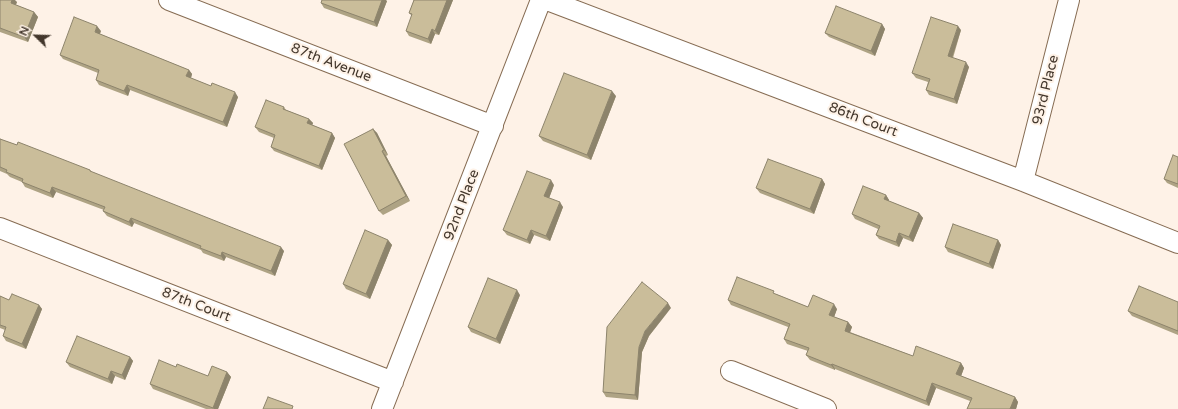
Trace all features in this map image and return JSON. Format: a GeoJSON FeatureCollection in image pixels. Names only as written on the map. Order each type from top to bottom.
{"type":"FeatureCollection","features":[{"type":"Feature","properties":{"kind":"street","name":"87th Avenue"},"geometry":{"type":"LineString","coordinates":[[169,0],[493,126]]}},
{"type":"Feature","properties":{"kind":"street","name":"92nd Place"},"geometry":{"type":"LineString","coordinates":[[382,409],[541,0]]}},
{"type":"Feature","properties":{"kind":"street","name":"86th Court"},"geometry":{"type":"LineString","coordinates":[[547,0],[1022,180],[1178,242]]}},
{"type":"Feature","properties":{"kind":"street","name":"93rd Place"},"geometry":{"type":"LineString","coordinates":[[1022,180],[1069,0]]}},
{"type":"Feature","properties":{"kind":"street","name":"87th Court"},"geometry":{"type":"LineString","coordinates":[[0,228],[393,382]]}},
{"type":"Feature","properties":{"kind":"street"},"geometry":{"type":"LineString","coordinates":[[731,371],[826,409]]}},
{"type":"Feature","properties":{"kind":"building"},"geometry":{"type":"Polygon","coordinates":[[[0,0],[12,0],[11,3],[34,12],[24,37],[0,28],[0,0]]]}},
{"type":"Feature","properties":{"kind":"building"},"geometry":{"type":"Polygon","coordinates":[[[322,0],[382,0],[374,22],[321,3],[322,0]]]}},
{"type":"Feature","properties":{"kind":"building"},"geometry":{"type":"Polygon","coordinates":[[[414,0],[447,0],[435,31],[432,29],[428,39],[406,31],[412,14],[409,13],[414,0]]]}},
{"type":"Feature","properties":{"kind":"building"},"geometry":{"type":"Polygon","coordinates":[[[836,6],[882,24],[871,51],[825,33],[836,6]]]}},
{"type":"Feature","properties":{"kind":"building"},"geometry":{"type":"Polygon","coordinates":[[[74,17],[97,26],[95,32],[189,70],[186,76],[211,86],[212,83],[235,92],[223,122],[127,85],[124,91],[96,80],[99,70],[60,55],[74,17]]]}},
{"type":"Feature","properties":{"kind":"building"},"geometry":{"type":"Polygon","coordinates":[[[931,17],[958,26],[948,56],[966,62],[954,99],[926,90],[930,79],[912,73],[931,17]]]}},
{"type":"Feature","properties":{"kind":"building"},"geometry":{"type":"Polygon","coordinates":[[[564,73],[612,91],[587,155],[539,136],[564,73]]]}},
{"type":"Feature","properties":{"kind":"building"},"geometry":{"type":"Polygon","coordinates":[[[266,100],[284,107],[283,109],[309,119],[307,123],[332,133],[319,166],[271,147],[275,135],[255,127],[266,100]]]}},
{"type":"Feature","properties":{"kind":"building"},"geometry":{"type":"Polygon","coordinates":[[[373,129],[384,150],[382,151],[406,196],[379,211],[344,144],[373,129]]]}},
{"type":"Feature","properties":{"kind":"building"},"geometry":{"type":"Polygon","coordinates":[[[0,139],[17,145],[18,142],[281,247],[271,271],[222,252],[221,256],[200,248],[201,246],[131,218],[129,222],[103,211],[105,207],[52,187],[50,193],[22,182],[23,179],[6,172],[7,170],[0,167],[0,139]]]}},
{"type":"Feature","properties":{"kind":"building"},"geometry":{"type":"Polygon","coordinates":[[[1173,155],[1178,157],[1178,184],[1164,179],[1173,155]]]}},
{"type":"Feature","properties":{"kind":"building"},"geometry":{"type":"Polygon","coordinates":[[[768,159],[822,179],[810,209],[756,188],[768,159]]]}},
{"type":"Feature","properties":{"kind":"building"},"geometry":{"type":"Polygon","coordinates":[[[527,171],[551,180],[544,196],[560,202],[546,236],[531,230],[527,240],[503,230],[527,171]]]}},
{"type":"Feature","properties":{"kind":"building"},"geometry":{"type":"Polygon","coordinates":[[[863,186],[886,195],[884,199],[919,213],[909,237],[899,233],[896,242],[876,235],[880,226],[852,214],[863,186]]]}},
{"type":"Feature","properties":{"kind":"building"},"geometry":{"type":"Polygon","coordinates":[[[953,224],[998,240],[989,264],[945,247],[953,224]]]}},
{"type":"Feature","properties":{"kind":"building"},"geometry":{"type":"Polygon","coordinates":[[[365,230],[388,240],[366,294],[343,284],[365,230]]]}},
{"type":"Feature","properties":{"kind":"building"},"geometry":{"type":"Polygon","coordinates":[[[737,277],[774,291],[773,293],[808,307],[813,295],[834,304],[829,315],[848,322],[845,331],[913,356],[916,346],[961,363],[956,374],[1015,397],[1010,409],[967,409],[972,398],[932,383],[926,401],[806,355],[809,348],[784,339],[790,324],[728,300],[737,277]]]}},
{"type":"Feature","properties":{"kind":"building"},"geometry":{"type":"Polygon","coordinates":[[[488,278],[517,290],[496,339],[468,327],[488,278]]]}},
{"type":"Feature","properties":{"kind":"building"},"geometry":{"type":"Polygon","coordinates":[[[642,282],[668,303],[645,331],[639,347],[635,395],[603,392],[607,327],[642,282]]]}},
{"type":"Feature","properties":{"kind":"building"},"geometry":{"type":"Polygon","coordinates":[[[1139,286],[1178,302],[1178,331],[1128,311],[1139,286]]]}},
{"type":"Feature","properties":{"kind":"building"},"geometry":{"type":"Polygon","coordinates":[[[12,294],[39,305],[22,344],[3,336],[6,327],[0,325],[0,296],[9,300],[12,294]]]}},
{"type":"Feature","properties":{"kind":"building"},"geometry":{"type":"Polygon","coordinates":[[[77,336],[130,357],[122,375],[111,371],[108,379],[66,362],[77,336]]]}},
{"type":"Feature","properties":{"kind":"building"},"geometry":{"type":"Polygon","coordinates":[[[159,360],[176,367],[177,364],[208,376],[212,366],[227,372],[213,408],[150,384],[159,360]]]}},
{"type":"Feature","properties":{"kind":"building"},"geometry":{"type":"Polygon","coordinates":[[[268,397],[293,406],[292,409],[263,409],[268,397]]]}}]}
